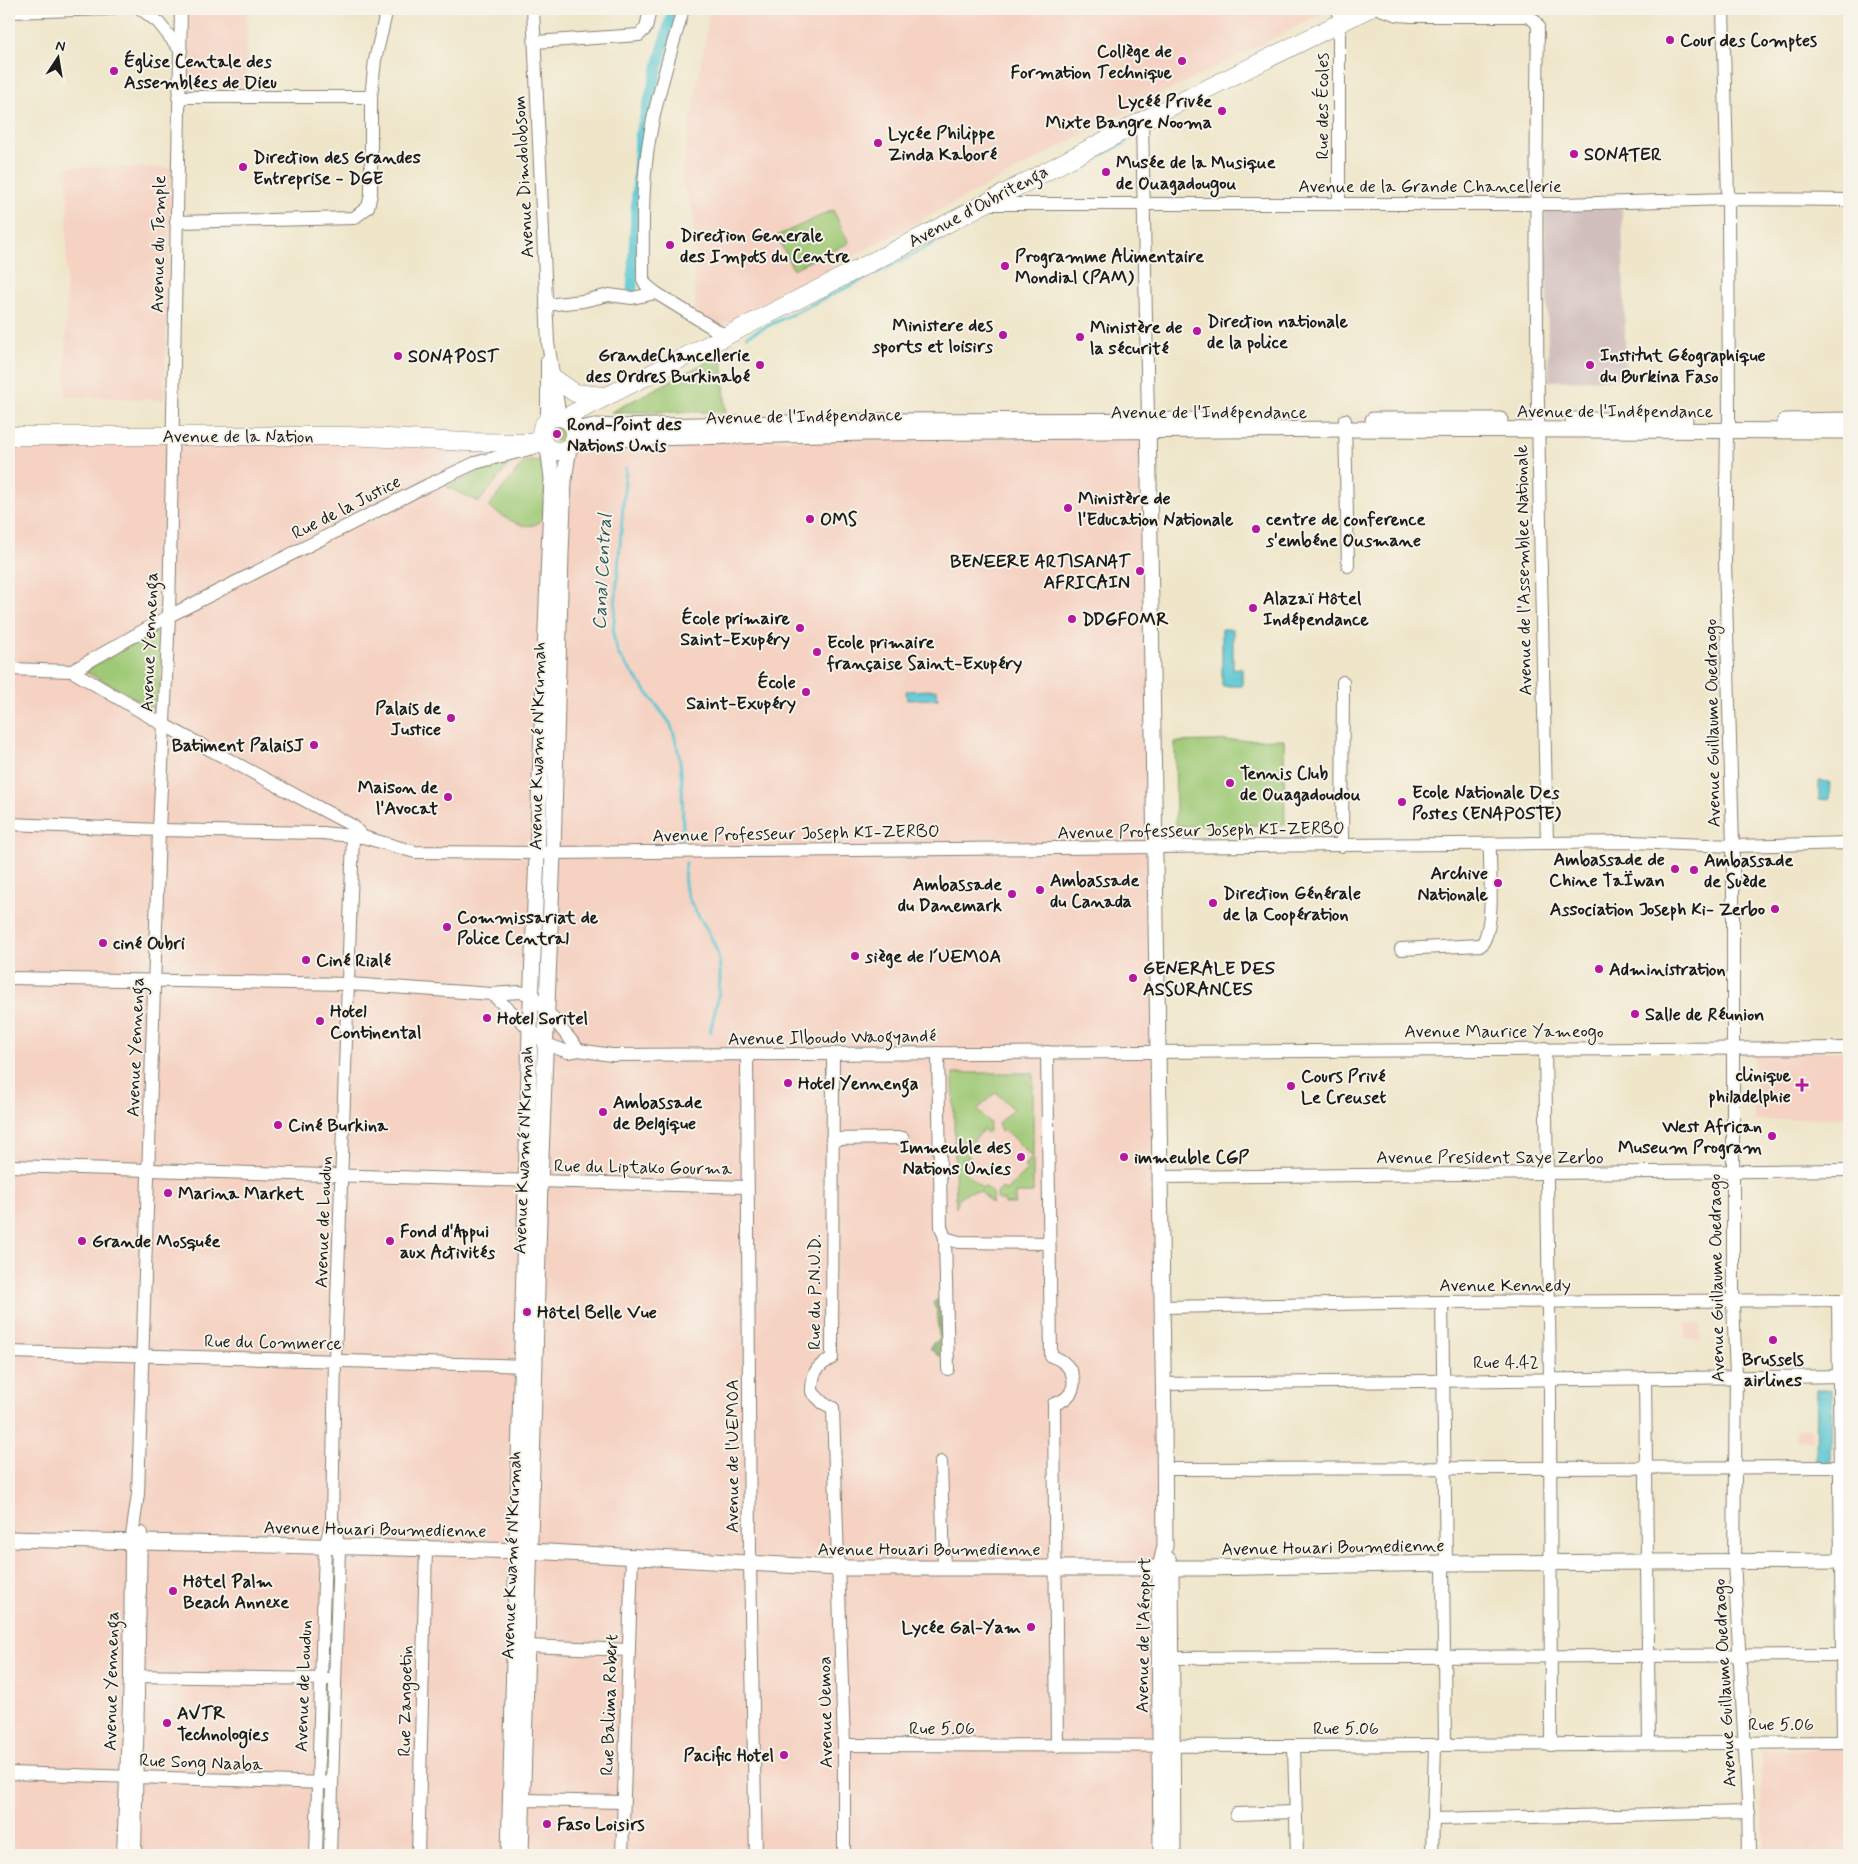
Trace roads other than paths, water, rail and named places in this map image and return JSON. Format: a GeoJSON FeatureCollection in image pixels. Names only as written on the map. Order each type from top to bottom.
{"type":"FeatureCollection","features":[{"type":"Feature","properties":{"kind":"highway","name":"Avenue d'Oubritenga"},"geometry":{"type":"LineString","coordinates":[[558,434],[612,394],[724,335],[932,231],[1339,16],[1368,9]]}},
{"type":"Feature","properties":{"kind":"highway"},"geometry":{"type":"LineString","coordinates":[[555,379],[575,393],[612,394]]}},
{"type":"Feature","properties":{"kind":"highway","name":"Avenue de la Nation"},"geometry":{"type":"LineString","coordinates":[[9,436],[348,436],[467,442],[558,434]]}},
{"type":"Feature","properties":{"kind":"main road","name":"Avenue de l'Indépendance"},"geometry":{"type":"LineString","coordinates":[[1728,425],[1849,420]]}},
{"type":"Feature","properties":{"kind":"main road","name":"Avenue de l'Indépendance"},"geometry":{"type":"LineString","coordinates":[[558,434],[589,440],[869,427],[1537,424],[1728,425],[1849,432]]}},
{"type":"Feature","properties":{"kind":"main road","name":"Avenue de l'Aéroport"},"geometry":{"type":"LineString","coordinates":[[1148,425],[1160,1051],[1161,1307],[1165,1546],[1166,1746],[1161,1855]]}},
{"type":"Feature","properties":{"kind":"main road","name":"Avenue Kwamé N'Krumah"},"geometry":{"type":"LineString","coordinates":[[534,1182],[546,1044],[553,853],[548,755],[552,478],[558,434]]}},
{"type":"Feature","properties":{"kind":"main road","name":"Avenue Kwamé N'Krumah"},"geometry":{"type":"LineString","coordinates":[[521,1855],[524,1550],[534,1182],[530,1030],[536,853],[548,755]]}},
{"type":"Feature","properties":{"kind":"main road","name":"Avenue Houari Boumedienne"},"geometry":{"type":"LineString","coordinates":[[9,1539],[332,1548],[524,1550],[839,1568],[1055,1568],[1845,1561]]}},
{"type":"Feature","properties":{"kind":"main road","name":"Avenue Kwamé N'Krumah"},"geometry":{"type":"LineString","coordinates":[[509,1855],[524,1637]]}},
{"type":"Feature","properties":{"kind":"main road","name":"Avenue de l'Aéroport"},"geometry":{"type":"LineString","coordinates":[[1166,1746],[1173,1855]]}},
{"type":"Feature","properties":{"kind":"street"},"geometry":{"type":"LineString","coordinates":[[9,12],[111,9]]}},
{"type":"Feature","properties":{"kind":"street"},"geometry":{"type":"LineString","coordinates":[[141,9],[158,22],[181,51]]}},
{"type":"Feature","properties":{"kind":"street","name":"Avenue du Temple"},"geometry":{"type":"LineString","coordinates":[[171,437],[181,9]]}},
{"type":"Feature","properties":{"kind":"street"},"geometry":{"type":"LineString","coordinates":[[176,222],[354,218],[368,207],[371,194],[371,97],[375,60],[387,9]]}},
{"type":"Feature","properties":{"kind":"street","name":"Avenue Dimdolobsom"},"geometry":{"type":"LineString","coordinates":[[533,9],[548,343],[546,378],[558,434]]}},
{"type":"Feature","properties":{"kind":"street"},"geometry":{"type":"LineString","coordinates":[[535,42],[633,36],[643,32],[650,9]]}},
{"type":"Feature","properties":{"kind":"street"},"geometry":{"type":"LineString","coordinates":[[683,9],[655,112],[648,148],[644,208],[643,279],[646,285],[656,293],[724,335]]}},
{"type":"Feature","properties":{"kind":"street","name":"Avenue de l'Assemblee Nationale"},"geometry":{"type":"LineString","coordinates":[[1380,9],[1398,15],[1412,16],[1527,16],[1534,20],[1538,26],[1535,204],[1537,424],[1547,842]]}},
{"type":"Feature","properties":{"kind":"street","name":"Avenue Guillaume Ouedraogo"},"geometry":{"type":"LineString","coordinates":[[1723,9],[1728,199],[1728,425],[1725,562],[1732,846],[1731,1048],[1733,1302],[1736,1376],[1734,1562],[1745,1741],[1749,1855]]}},
{"type":"Feature","properties":{"kind":"street","name":"Rue des Écoles"},"geometry":{"type":"LineString","coordinates":[[1339,16],[1339,203]]}},
{"type":"Feature","properties":{"kind":"street"},"geometry":{"type":"LineString","coordinates":[[178,97],[371,97]]}},
{"type":"Feature","properties":{"kind":"street"},"geometry":{"type":"LineString","coordinates":[[1142,121],[1148,425]]}},
{"type":"Feature","properties":{"kind":"street","name":"Avenue de la Grande Chancellerie"},"geometry":{"type":"LineString","coordinates":[[981,204],[1535,204],[1728,199],[1849,200]]}},
{"type":"Feature","properties":{"kind":"street"},"geometry":{"type":"LineString","coordinates":[[546,305],[583,301],[609,295],[632,298],[656,293]]}},
{"type":"Feature","properties":{"kind":"street","name":"Avenue Dimdolobsom"},"geometry":{"type":"LineString","coordinates":[[548,343],[555,379],[558,434]]}},
{"type":"Feature","properties":{"kind":"street"},"geometry":{"type":"LineString","coordinates":[[1345,425],[1348,566]]}},
{"type":"Feature","properties":{"kind":"street","name":"Rue de la Justice"},"geometry":{"type":"LineString","coordinates":[[72,671],[168,616],[475,463],[558,434]]}},
{"type":"Feature","properties":{"kind":"street","name":"Avenue Yennenga"},"geometry":{"type":"LineString","coordinates":[[135,1855],[132,1778],[137,1543],[159,830],[168,616],[171,437]]}},
{"type":"Feature","properties":{"kind":"street"},"geometry":{"type":"LineString","coordinates":[[9,669],[72,671],[164,725],[353,826],[358,836]]}},
{"type":"Feature","properties":{"kind":"street"},"geometry":{"type":"LineString","coordinates":[[1342,846],[1343,682]]}},
{"type":"Feature","properties":{"kind":"street"},"geometry":{"type":"LineString","coordinates":[[9,824],[159,830],[322,833],[358,836]]}},
{"type":"Feature","properties":{"kind":"street","name":"Avenue Professeur Joseph KI-ZERBO"},"geometry":{"type":"LineString","coordinates":[[358,836],[415,852],[536,853],[1490,845],[1547,842],[1631,842],[1732,846],[1849,843]]}},
{"type":"Feature","properties":{"kind":"street","name":"Avenue de Loudun"},"geometry":{"type":"LineString","coordinates":[[330,1855],[335,1680],[332,1520],[335,1360],[349,984],[358,836]]}},
{"type":"Feature","properties":{"kind":"street"},"geometry":{"type":"LineString","coordinates":[[1401,949],[1481,945],[1486,937],[1489,921],[1490,845]]}},
{"type":"Feature","properties":{"kind":"street"},"geometry":{"type":"LineString","coordinates":[[9,978],[349,984],[492,994],[510,992],[532,995],[579,1050]]}},
{"type":"Feature","properties":{"kind":"street"},"geometry":{"type":"LineString","coordinates":[[492,994],[546,1044]]}},
{"type":"Feature","properties":{"kind":"street","name":"Avenue Ilboudo Waogyandé"},"geometry":{"type":"LineString","coordinates":[[546,1044],[568,1052],[579,1050],[611,1055],[747,1056],[1160,1051]]}},
{"type":"Feature","properties":{"kind":"street"},"geometry":{"type":"LineString","coordinates":[[1545,1048],[1552,1563],[1551,1745]]}},
{"type":"Feature","properties":{"kind":"street","name":"Avenue Maurice Yameogo"},"geometry":{"type":"LineString","coordinates":[[1160,1051],[1849,1048]]}},
{"type":"Feature","properties":{"kind":"street"},"geometry":{"type":"LineString","coordinates":[[1047,1052],[1051,1356],[1066,1363],[1071,1369],[1073,1376],[1073,1389],[1068,1398],[1054,1404],[1058,1746]]}},
{"type":"Feature","properties":{"kind":"street"},"geometry":{"type":"LineString","coordinates":[[938,1053],[942,1227],[945,1238],[948,1369]]}},
{"type":"Feature","properties":{"kind":"street","name":"Rue du P.N.U.D."},"geometry":{"type":"LineString","coordinates":[[833,1054],[832,1358],[819,1365],[812,1378],[812,1392],[823,1403],[833,1408],[839,1568]]}},
{"type":"Feature","properties":{"kind":"street","name":"Avenue de l'UEMOA"},"geometry":{"type":"LineString","coordinates":[[747,1056],[746,1187],[750,1564],[756,1855]]}},
{"type":"Feature","properties":{"kind":"street"},"geometry":{"type":"LineString","coordinates":[[832,1138],[903,1138]]}},
{"type":"Feature","properties":{"kind":"street","name":"Rue du Liptako Gourma"},"geometry":{"type":"LineString","coordinates":[[9,1166],[148,1168],[534,1182],[746,1187]]}},
{"type":"Feature","properties":{"kind":"street","name":"Avenue President Saye Zerbo"},"geometry":{"type":"LineString","coordinates":[[1160,1177],[1849,1170]]}},
{"type":"Feature","properties":{"kind":"street"},"geometry":{"type":"LineString","coordinates":[[945,1238],[959,1242],[1049,1243]]}},
{"type":"Feature","properties":{"kind":"street"},"geometry":{"type":"LineString","coordinates":[[1844,1300],[1846,1742]]}},
{"type":"Feature","properties":{"kind":"street","name":"Avenue Kennedy"},"geometry":{"type":"LineString","coordinates":[[1161,1307],[1442,1302],[1844,1300]]}},
{"type":"Feature","properties":{"kind":"street"},"geometry":{"type":"LineString","coordinates":[[1432,1855],[1444,1657],[1445,1470],[1442,1302]]}},
{"type":"Feature","properties":{"kind":"street","name":"Rue du Commerce"},"geometry":{"type":"LineString","coordinates":[[9,1352],[529,1366]]}},
{"type":"Feature","properties":{"kind":"street","name":"Rue 4.42"},"geometry":{"type":"LineString","coordinates":[[1163,1384],[1843,1376]]}},
{"type":"Feature","properties":{"kind":"street"},"geometry":{"type":"LineString","coordinates":[[1645,1378],[1649,1743]]}},
{"type":"Feature","properties":{"kind":"street"},"geometry":{"type":"LineString","coordinates":[[941,1462],[944,1568]]}},
{"type":"Feature","properties":{"kind":"street"},"geometry":{"type":"LineString","coordinates":[[1164,1469],[1445,1470],[1844,1467]]}},
{"type":"Feature","properties":{"kind":"street","name":"Avenue de Loudun"},"geometry":{"type":"LineString","coordinates":[[316,1855],[321,1679],[332,1548]]}},
{"type":"Feature","properties":{"kind":"street","name":"Rue Zangoetin"},"geometry":{"type":"LineString","coordinates":[[418,1855],[426,1549]]}},
{"type":"Feature","properties":{"kind":"street","name":"Rue Balima Robert"},"geometry":{"type":"LineString","coordinates":[[622,1855],[632,1556]]}},
{"type":"Feature","properties":{"kind":"street","name":"Avenue Uemoa"},"geometry":{"type":"LineString","coordinates":[[839,1568],[844,1745],[844,1855]]}},
{"type":"Feature","properties":{"kind":"street"},"geometry":{"type":"LineString","coordinates":[[524,1637],[629,1650]]}},
{"type":"Feature","properties":{"kind":"street"},"geometry":{"type":"LineString","coordinates":[[1166,1658],[1845,1655]]}},
{"type":"Feature","properties":{"kind":"street"},"geometry":{"type":"LineString","coordinates":[[135,1676],[335,1680]]}},
{"type":"Feature","properties":{"kind":"street","name":"Rue 5.06"},"geometry":{"type":"LineString","coordinates":[[844,1745],[1294,1746],[1551,1745],[1745,1741],[1846,1742]]}},
{"type":"Feature","properties":{"kind":"street"},"geometry":{"type":"LineString","coordinates":[[1294,1746],[1296,1855]]}},
{"type":"Feature","properties":{"kind":"street","name":"Rue Song Naaba"},"geometry":{"type":"LineString","coordinates":[[9,1773],[331,1783]]}},
{"type":"Feature","properties":{"kind":"street","name":"Avenue Yennenga"},"geometry":{"type":"LineString","coordinates":[[124,1855],[132,1778]]}},
{"type":"Feature","properties":{"kind":"street"},"geometry":{"type":"LineString","coordinates":[[523,1800],[624,1802]]}},
{"type":"Feature","properties":{"kind":"street"},"geometry":{"type":"LineString","coordinates":[[1236,1814],[1295,1812]]}},
{"type":"Feature","properties":{"kind":"street"},"geometry":{"type":"LineString","coordinates":[[1434,1819],[1748,1812]]}},
{"type":"Feature","properties":{"kind":"water"},"geometry":{"type":"Polygon","coordinates":[[[1222,629],[1233,629],[1233,669],[1242,669],[1242,686],[1222,686],[1222,629]]]}},
{"type":"Feature","properties":{"kind":"water"},"geometry":{"type":"Polygon","coordinates":[[[937,690],[938,699],[907,700],[906,691],[937,690]]]}},
{"type":"Feature","properties":{"kind":"water"},"geometry":{"type":"Polygon","coordinates":[[[1819,781],[1830,782],[1829,799],[1819,800],[1819,781]]]}},
{"type":"Feature","properties":{"kind":"water"},"geometry":{"type":"Polygon","coordinates":[[[1817,1390],[1832,1390],[1831,1463],[1816,1462],[1817,1390]]]}},
{"type":"Feature","properties":{"kind":"waterway","name":"Canal Central"},"geometry":{"type":"LineString","coordinates":[[632,289],[640,136],[673,9]]}},
{"type":"Feature","properties":{"kind":"waterway"},"geometry":{"type":"LineString","coordinates":[[1015,199],[1126,143]]}},
{"type":"Feature","properties":{"kind":"waterway"},"geometry":{"type":"LineString","coordinates":[[747,336],[895,264],[999,208]]}},
{"type":"Feature","properties":{"kind":"waterway","name":"Canal Central"},"geometry":{"type":"LineString","coordinates":[[626,468],[613,634],[618,654],[670,723],[675,737],[682,780],[683,839]]}},
{"type":"Feature","properties":{"kind":"waterway"},"geometry":{"type":"LineString","coordinates":[[686,863],[684,877],[689,900],[707,929],[717,952],[719,962],[719,992],[710,1032]]}},
{"type":"Feature","properties":{"kind":"place","name":"Cour des Comptes"},"geometry":{"type":"Point","coordinates":[1670,40]}},
{"type":"Feature","properties":{"kind":"place","name":"Collège de Formation Technique"},"geometry":{"type":"Point","coordinates":[1182,61]}},
{"type":"Feature","properties":{"kind":"place","name":"Église Centale des Assemblées de Dieu"},"geometry":{"type":"Point","coordinates":[114,71]}},
{"type":"Feature","properties":{"kind":"place","name":"Lycéé Privée Mixte Bangre Nooma"},"geometry":{"type":"Point","coordinates":[1222,111]}},
{"type":"Feature","properties":{"kind":"place","name":"Lycée Philippe Zinda Kaboré"},"geometry":{"type":"Point","coordinates":[878,143]}},
{"type":"Feature","properties":{"kind":"place","name":"SONATER"},"geometry":{"type":"Point","coordinates":[1574,154]}},
{"type":"Feature","properties":{"kind":"place","name":"Direction des Grandes Entreprise - DGE"},"geometry":{"type":"Point","coordinates":[243,167]}},
{"type":"Feature","properties":{"kind":"place","name":"Musée de la Musique de Ouagadougou"},"geometry":{"type":"Point","coordinates":[1106,172]}},
{"type":"Feature","properties":{"kind":"place","name":"Direction Generale des Impots du Centre"},"geometry":{"type":"Point","coordinates":[670,245]}},
{"type":"Feature","properties":{"kind":"place","name":"Programme Alimentaire Mondial (PAM)"},"geometry":{"type":"Point","coordinates":[1005,266]}},
{"type":"Feature","properties":{"kind":"place","name":"Direction nationale de la police"},"geometry":{"type":"Point","coordinates":[1197,331]}},
{"type":"Feature","properties":{"kind":"place","name":"Ministere des sports et loisirs"},"geometry":{"type":"Point","coordinates":[1003,335]}},
{"type":"Feature","properties":{"kind":"place","name":"Ministère de la sécurité"},"geometry":{"type":"Point","coordinates":[1080,337]}},
{"type":"Feature","properties":{"kind":"place","name":"SONAPOST"},"geometry":{"type":"Point","coordinates":[398,356]}},
{"type":"Feature","properties":{"kind":"place","name":"GrandeChancellerie des Ordres Burkinabé"},"geometry":{"type":"Point","coordinates":[760,365]}},
{"type":"Feature","properties":{"kind":"place","name":"Institut Géographique du Burkina Faso"},"geometry":{"type":"Point","coordinates":[1590,365]}},
{"type":"Feature","properties":{"kind":"place","name":"Rond-Point des Nations Unis"},"geometry":{"type":"Point","coordinates":[557,434]}},
{"type":"Feature","properties":{"kind":"place","name":"Ministère de l'Education Nationale"},"geometry":{"type":"Point","coordinates":[1068,508]}},
{"type":"Feature","properties":{"kind":"place","name":"OMS"},"geometry":{"type":"Point","coordinates":[810,519]}},
{"type":"Feature","properties":{"kind":"place","name":"centre de conference s'embéne Ousmane"},"geometry":{"type":"Point","coordinates":[1256,529]}},
{"type":"Feature","properties":{"kind":"place","name":"BENEERE ARTISANAT AFRICAIN"},"geometry":{"type":"Point","coordinates":[1140,571]}},
{"type":"Feature","properties":{"kind":"place","name":"Alazaï Hôtel Indépendance"},"geometry":{"type":"Point","coordinates":[1253,608]}},
{"type":"Feature","properties":{"kind":"place","name":"DDGFOMR"},"geometry":{"type":"Point","coordinates":[1072,619]}},
{"type":"Feature","properties":{"kind":"place","name":"École primaire Saint-Exupéry"},"geometry":{"type":"Point","coordinates":[800,628]}},
{"type":"Feature","properties":{"kind":"place","name":"Ecole primaire française Saint-Exupéry"},"geometry":{"type":"Point","coordinates":[817,652]}},
{"type":"Feature","properties":{"kind":"place","name":"École Saint-Exupéry"},"geometry":{"type":"Point","coordinates":[806,692]}},
{"type":"Feature","properties":{"kind":"place","name":"Palais de Justice"},"geometry":{"type":"Point","coordinates":[451,718]}},
{"type":"Feature","properties":{"kind":"place","name":"Batiment PalaisJ"},"geometry":{"type":"Point","coordinates":[314,745]}},
{"type":"Feature","properties":{"kind":"place","name":"Tennis Club de Ouagadoudou"},"geometry":{"type":"Point","coordinates":[1230,783]}},
{"type":"Feature","properties":{"kind":"place","name":"Maison de l'Avocat"},"geometry":{"type":"Point","coordinates":[448,797]}},
{"type":"Feature","properties":{"kind":"place","name":"Ecole Nationale Des Postes (ENAPOSTE)"},"geometry":{"type":"Point","coordinates":[1402,802]}},
{"type":"Feature","properties":{"kind":"place","name":"Ambassade de Chine TaÏwan"},"geometry":{"type":"Point","coordinates":[1675,869]}},
{"type":"Feature","properties":{"kind":"place","name":"Ambassade de Suède"},"geometry":{"type":"Point","coordinates":[1694,870]}},
{"type":"Feature","properties":{"kind":"place","name":"Archive Nationale"},"geometry":{"type":"Point","coordinates":[1498,883]}},
{"type":"Feature","properties":{"kind":"place","name":"Ambassade du Canada"},"geometry":{"type":"Point","coordinates":[1040,890]}},
{"type":"Feature","properties":{"kind":"place","name":"Ambassade du Danemark"},"geometry":{"type":"Point","coordinates":[1012,894]}},
{"type":"Feature","properties":{"kind":"place","name":"Direction Générale de la Coopération"},"geometry":{"type":"Point","coordinates":[1213,903]}},
{"type":"Feature","properties":{"kind":"place","name":"Association Joseph Ki- Zerbo"},"geometry":{"type":"Point","coordinates":[1775,909]}},
{"type":"Feature","properties":{"kind":"place","name":"Commissariat de Police Central"},"geometry":{"type":"Point","coordinates":[447,927]}},
{"type":"Feature","properties":{"kind":"place","name":"ciné Oubri"},"geometry":{"type":"Point","coordinates":[103,943]}},
{"type":"Feature","properties":{"kind":"place","name":"siège de l´UEMOA"},"geometry":{"type":"Point","coordinates":[855,956]}},
{"type":"Feature","properties":{"kind":"place","name":"Ciné Rialé"},"geometry":{"type":"Point","coordinates":[306,960]}},
{"type":"Feature","properties":{"kind":"place","name":"Administration"},"geometry":{"type":"Point","coordinates":[1599,969]}},
{"type":"Feature","properties":{"kind":"place","name":"GENERALE DES ASSURANCES"},"geometry":{"type":"Point","coordinates":[1133,978]}},
{"type":"Feature","properties":{"kind":"place","name":"Salle de Réunion"},"geometry":{"type":"Point","coordinates":[1635,1014]}},
{"type":"Feature","properties":{"kind":"place","name":"Hotel Soritel"},"geometry":{"type":"Point","coordinates":[487,1018]}},
{"type":"Feature","properties":{"kind":"place","name":"Hotel Continental"},"geometry":{"type":"Point","coordinates":[320,1021]}},
{"type":"Feature","properties":{"kind":"place","name":"Hotel Yennenga"},"geometry":{"type":"Point","coordinates":[788,1083]}},
{"type":"Feature","properties":{"kind":"place","name":"clinique philadelphie"},"geometry":{"type":"Point","coordinates":[1802,1085]}},
{"type":"Feature","properties":{"kind":"place","name":"Cours Privé Le Creuset"},"geometry":{"type":"Point","coordinates":[1291,1086]}},
{"type":"Feature","properties":{"kind":"place","name":"Ambassade de Belgique"},"geometry":{"type":"Point","coordinates":[603,1112]}},
{"type":"Feature","properties":{"kind":"place","name":"Ciné Burkina"},"geometry":{"type":"Point","coordinates":[278,1125]}},
{"type":"Feature","properties":{"kind":"place","name":"West African Museum Program"},"geometry":{"type":"Point","coordinates":[1772,1136]}},
{"type":"Feature","properties":{"kind":"place","name":"Immeuble des Nations Unies"},"geometry":{"type":"Point","coordinates":[1021,1157]}},
{"type":"Feature","properties":{"kind":"place","name":"immeuble CGP"},"geometry":{"type":"Point","coordinates":[1124,1157]}},
{"type":"Feature","properties":{"kind":"place","name":"Marina Market"},"geometry":{"type":"Point","coordinates":[168,1193]}},
{"type":"Feature","properties":{"kind":"place","name":"Grande Mosquée"},"geometry":{"type":"Point","coordinates":[82,1241]}},
{"type":"Feature","properties":{"kind":"place","name":"Fond d'Appui aux Activités"},"geometry":{"type":"Point","coordinates":[390,1241]}},
{"type":"Feature","properties":{"kind":"place","name":"Hôtel Belle Vue"},"geometry":{"type":"Point","coordinates":[527,1312]}},
{"type":"Feature","properties":{"kind":"place","name":"Brussels airlines"},"geometry":{"type":"Point","coordinates":[1773,1340]}},
{"type":"Feature","properties":{"kind":"place","name":"Hôtel Palm Beach Annexe"},"geometry":{"type":"Point","coordinates":[173,1591]}},
{"type":"Feature","properties":{"kind":"place","name":"Lycée Gal-Yam"},"geometry":{"type":"Point","coordinates":[1031,1627]}},
{"type":"Feature","properties":{"kind":"place","name":"AVTR Technologies"},"geometry":{"type":"Point","coordinates":[167,1723]}},
{"type":"Feature","properties":{"kind":"place","name":"Pacific Hotel"},"geometry":{"type":"Point","coordinates":[784,1755]}},
{"type":"Feature","properties":{"kind":"place","name":"Faso Loisirs"},"geometry":{"type":"Point","coordinates":[547,1824]}}]}
